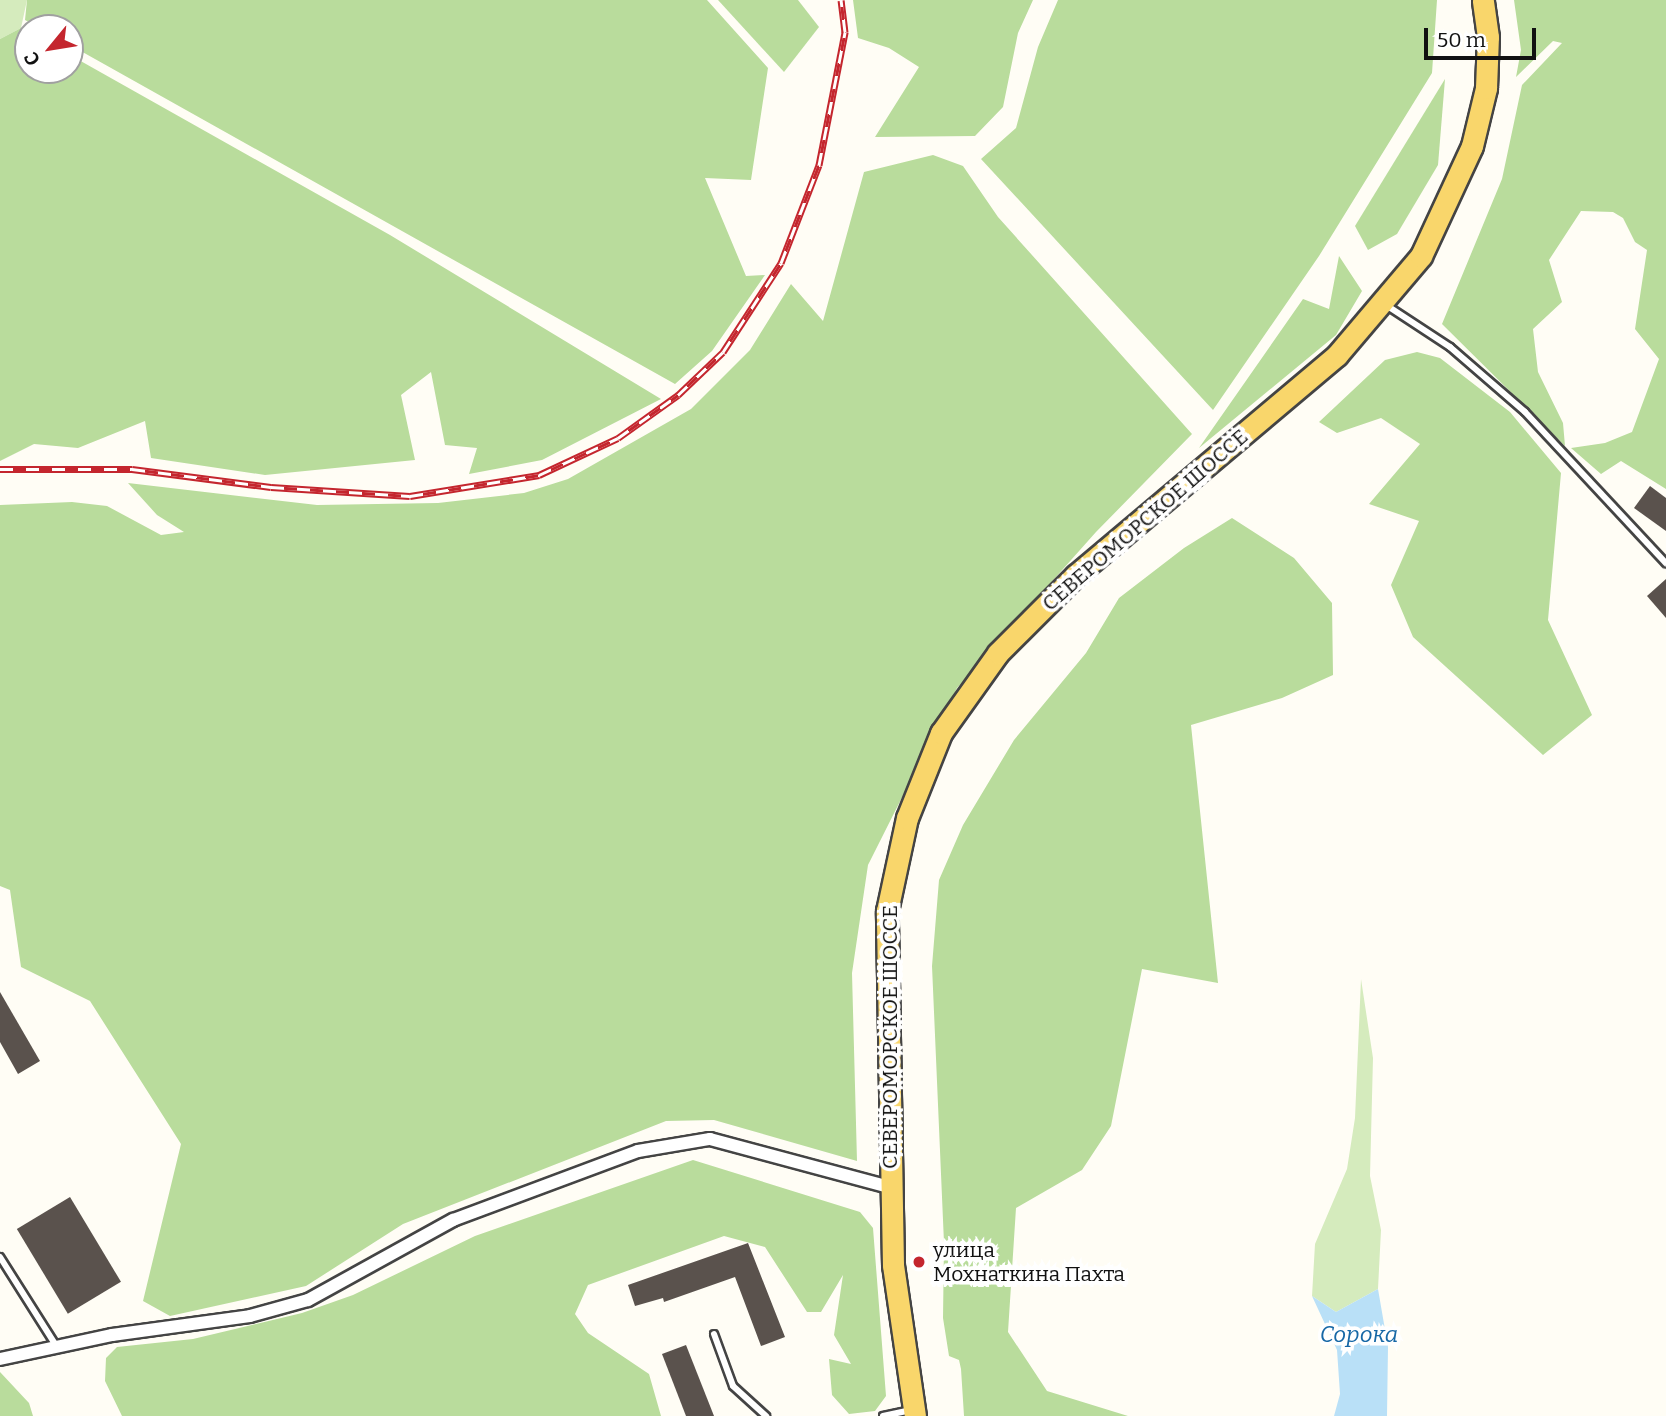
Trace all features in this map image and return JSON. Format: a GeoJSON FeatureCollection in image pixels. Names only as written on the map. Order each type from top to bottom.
{"type":"FeatureCollection","features":[{"type":"Feature","properties":{"kind":"main road","name":"СЕВЕРОМОРСКОЕ ШОССЕ"},"geometry":{"type":"LineString","coordinates":[[914,1413],[895,1278],[889,1187],[887,911],[907,818],[941,733],[998,653],[1076,575],[1337,355],[1385,304],[1421,256],[1472,146],[1486,88],[1488,37],[1483,0]]}},
{"type":"Feature","properties":{"kind":"street"},"geometry":{"type":"LineString","coordinates":[[0,1359],[58,1349],[112,1335],[250,1316],[308,1300],[453,1220],[638,1151],[710,1139],[889,1187]]}},
{"type":"Feature","properties":{"kind":"lane"},"geometry":{"type":"LineString","coordinates":[[1385,304],[1450,347],[1524,412],[1666,563]]}},
{"type":"Feature","properties":{"kind":"lane"},"geometry":{"type":"LineString","coordinates":[[0,1257],[58,1349]]}},
{"type":"Feature","properties":{"kind":"lane"},"geometry":{"type":"LineString","coordinates":[[715,1334],[733,1386],[766,1416]]}},
{"type":"Feature","properties":{"kind":"lane"},"geometry":{"type":"LineString","coordinates":[[883,1416],[914,1413]]}},
{"type":"Feature","properties":{"kind":"green space"},"geometry":{"type":"Polygon","coordinates":[[[0,0],[27,0],[24,14],[14,14],[14,32],[0,39],[0,0]]]}},
{"type":"Feature","properties":{"kind":"green space"},"geometry":{"type":"Polygon","coordinates":[[[27,0],[707,0],[768,68],[751,180],[705,178],[746,276],[765,275],[712,351],[675,384],[84,53],[84,14],[26,14],[27,0]]]}},
{"type":"Feature","properties":{"kind":"green space"},"geometry":{"type":"Polygon","coordinates":[[[718,0],[798,0],[819,27],[784,72],[718,0]]]}},
{"type":"Feature","properties":{"kind":"green space"},"geometry":{"type":"Polygon","coordinates":[[[853,0],[1033,0],[1018,33],[1003,107],[975,136],[875,137],[919,67],[889,48],[858,38],[853,0]]]}},
{"type":"Feature","properties":{"kind":"green space"},"geometry":{"type":"Polygon","coordinates":[[[1058,0],[1437,0],[1432,73],[1319,256],[1213,410],[981,159],[1016,128],[1038,47],[1058,0]]]}},
{"type":"Feature","properties":{"kind":"green space"},"geometry":{"type":"Polygon","coordinates":[[[1514,0],[1666,0],[1666,489],[1621,461],[1601,474],[1571,448],[1605,443],[1632,432],[1659,359],[1635,329],[1647,250],[1635,242],[1623,218],[1613,212],[1581,211],[1549,260],[1562,302],[1533,329],[1538,372],[1563,423],[1565,446],[1442,324],[1502,179],[1522,85],[1562,43],[1553,41],[1516,77],[1521,50],[1514,0]]]}},
{"type":"Feature","properties":{"kind":"green space"},"geometry":{"type":"Polygon","coordinates":[[[14,32],[14,84],[84,84],[84,63],[390,235],[661,399],[542,460],[469,474],[477,448],[445,445],[431,372],[401,395],[415,460],[265,475],[151,458],[145,421],[78,448],[34,444],[0,461],[0,39],[14,32]]]}},
{"type":"Feature","properties":{"kind":"green space"},"geometry":{"type":"Polygon","coordinates":[[[1445,79],[1438,165],[1397,234],[1368,250],[1355,226],[1445,79]]]}},
{"type":"Feature","properties":{"kind":"green space"},"geometry":{"type":"Polygon","coordinates":[[[933,155],[963,166],[998,217],[1192,434],[1096,532],[957,688],[868,865],[852,973],[857,1161],[714,1120],[666,1121],[403,1224],[306,1286],[170,1316],[143,1301],[181,1144],[90,1001],[21,967],[10,890],[0,886],[0,505],[72,502],[107,506],[161,535],[184,532],[157,515],[128,483],[317,505],[438,503],[524,493],[568,479],[691,409],[750,350],[791,284],[823,321],[864,172],[933,155]]]}},
{"type":"Feature","properties":{"kind":"green space"},"geometry":{"type":"Polygon","coordinates":[[[1339,256],[1362,291],[1336,335],[1199,448],[1303,299],[1329,309],[1339,256]]]}},
{"type":"Feature","properties":{"kind":"green space"},"geometry":{"type":"Polygon","coordinates":[[[1417,352],[1440,358],[1510,412],[1561,473],[1548,620],[1592,715],[1543,755],[1413,637],[1391,585],[1419,521],[1369,504],[1420,444],[1381,418],[1337,433],[1319,422],[1385,360],[1417,352]]]}},
{"type":"Feature","properties":{"kind":"green space"},"geometry":{"type":"Polygon","coordinates":[[[1232,518],[1294,558],[1332,603],[1333,675],[1282,698],[1191,725],[1218,983],[1142,969],[1111,1126],[1082,1170],[1016,1208],[1008,1332],[1047,1391],[1128,1416],[964,1416],[961,1369],[959,1360],[949,1356],[943,1318],[944,1243],[932,966],[939,880],[963,825],[1014,740],[1086,653],[1119,598],[1184,548],[1232,518]]]}},
{"type":"Feature","properties":{"kind":"green space"},"geometry":{"type":"Polygon","coordinates":[[[1361,979],[1373,1058],[1370,1176],[1381,1230],[1378,1289],[1336,1312],[1312,1296],[1315,1244],[1347,1169],[1355,1118],[1361,979]]]}},
{"type":"Feature","properties":{"kind":"green space"},"geometry":{"type":"Polygon","coordinates":[[[693,1160],[860,1212],[873,1228],[886,1396],[875,1411],[849,1414],[832,1395],[829,1359],[851,1364],[834,1335],[843,1275],[821,1312],[807,1312],[765,1247],[724,1236],[588,1285],[575,1314],[588,1333],[649,1374],[661,1416],[122,1416],[105,1381],[106,1358],[117,1347],[193,1339],[302,1313],[353,1295],[475,1236],[693,1160]]]}},
{"type":"Feature","properties":{"kind":"green space"},"geometry":{"type":"Polygon","coordinates":[[[0,1372],[29,1403],[33,1416],[0,1416],[0,1372]]]}},
{"type":"Feature","properties":{"kind":"water","name":"Сорока"},"geometry":{"type":"Polygon","coordinates":[[[1378,1289],[1388,1347],[1387,1416],[1334,1416],[1340,1394],[1337,1350],[1312,1296],[1336,1312],[1378,1289]]]}},
{"type":"Feature","properties":{"kind":"building"},"geometry":{"type":"Polygon","coordinates":[[[1650,486],[1666,498],[1666,531],[1634,508],[1650,486]]]}},
{"type":"Feature","properties":{"kind":"building"},"geometry":{"type":"Polygon","coordinates":[[[1666,579],[1666,618],[1647,596],[1666,579]]]}},
{"type":"Feature","properties":{"kind":"building"},"geometry":{"type":"Polygon","coordinates":[[[0,992],[40,1061],[18,1074],[0,1042],[0,992]]]}},
{"type":"Feature","properties":{"kind":"building"},"geometry":{"type":"Polygon","coordinates":[[[70,1197],[121,1282],[68,1314],[17,1229],[70,1197]]]}},
{"type":"Feature","properties":{"kind":"building"},"geometry":{"type":"Polygon","coordinates":[[[748,1243],[785,1337],[761,1346],[735,1277],[664,1302],[663,1298],[635,1306],[628,1285],[748,1243]]]}},
{"type":"Feature","properties":{"kind":"building"},"geometry":{"type":"Polygon","coordinates":[[[686,1345],[714,1416],[686,1416],[662,1354],[686,1345]]]}},
{"type":"Feature","properties":{"kind":"railway"},"geometry":{"type":"LineString","coordinates":[[0,469],[132,469],[271,487],[410,496],[539,475],[618,438],[678,395],[723,352],[781,263],[819,165],[845,32],[841,0]]}},
{"type":"Feature","properties":{"kind":"place","name":"улица Мохнаткина Пахта"},"geometry":{"type":"Point","coordinates":[919,1262]}}]}
